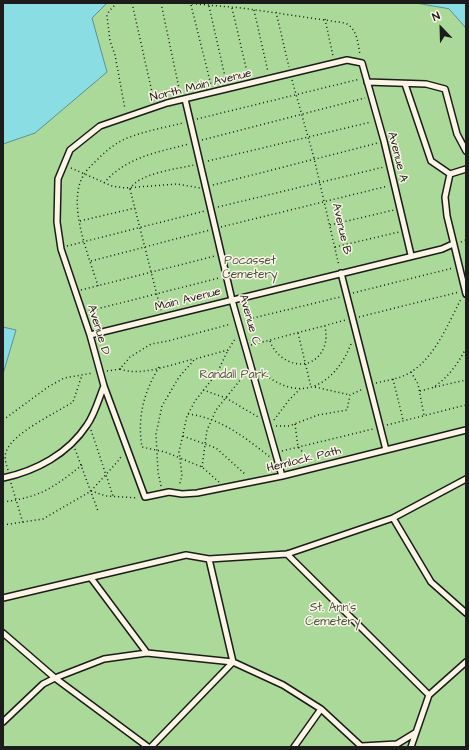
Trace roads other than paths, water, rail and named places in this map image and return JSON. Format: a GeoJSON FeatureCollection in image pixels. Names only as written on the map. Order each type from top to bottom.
{"type":"FeatureCollection","features":[{"type":"Feature","properties":{"kind":"lane","name":"North Main Avenue"},"geometry":{"type":"LineString","coordinates":[[64,164],[70,150],[100,126],[155,107],[347,60],[362,63]]}},
{"type":"Feature","properties":{"kind":"lane","name":"Avenue A"},"geometry":{"type":"LineString","coordinates":[[362,63],[384,141],[411,256]]}},
{"type":"Feature","properties":{"kind":"lane"},"geometry":{"type":"LineString","coordinates":[[366,80],[405,84],[426,84],[445,89],[457,134],[466,151]]}},
{"type":"Feature","properties":{"kind":"lane"},"geometry":{"type":"LineString","coordinates":[[405,84],[431,160],[450,174]]}},
{"type":"Feature","properties":{"kind":"lane","name":"Avenue C"},"geometry":{"type":"LineString","coordinates":[[183,99],[190,121],[232,300],[254,366],[267,423],[282,476]]}},
{"type":"Feature","properties":{"kind":"lane","name":"Avenue D"},"geometry":{"type":"LineString","coordinates":[[64,164],[58,179],[56,201],[61,248],[90,335],[104,386],[145,498]]}},
{"type":"Feature","properties":{"kind":"lane"},"geometry":{"type":"LineString","coordinates":[[450,174],[466,169]]}},
{"type":"Feature","properties":{"kind":"lane"},"geometry":{"type":"LineString","coordinates":[[450,174],[445,197],[459,267],[466,292]]}},
{"type":"Feature","properties":{"kind":"lane","name":"Main Avenue"},"geometry":{"type":"LineString","coordinates":[[90,335],[442,249],[454,244]]}},
{"type":"Feature","properties":{"kind":"lane","name":"Avenue B"},"geometry":{"type":"LineString","coordinates":[[341,273],[386,450]]}},
{"type":"Feature","properties":{"kind":"lane"},"geometry":{"type":"LineString","coordinates":[[3,478],[29,472],[44,465],[72,442],[89,423],[104,386]]}},
{"type":"Feature","properties":{"kind":"lane","name":"Hemlock Path"},"geometry":{"type":"LineString","coordinates":[[145,498],[169,492],[182,494],[249,483],[466,430]]}},
{"type":"Feature","properties":{"kind":"lane"},"geometry":{"type":"LineString","coordinates":[[3,598],[186,555],[210,559],[287,554],[393,518],[466,479]]}},
{"type":"Feature","properties":{"kind":"lane"},"geometry":{"type":"LineString","coordinates":[[393,518],[431,582],[466,613]]}},
{"type":"Feature","properties":{"kind":"lane"},"geometry":{"type":"LineString","coordinates":[[287,554],[429,695]]}},
{"type":"Feature","properties":{"kind":"lane"},"geometry":{"type":"LineString","coordinates":[[210,559],[233,662]]}},
{"type":"Feature","properties":{"kind":"lane"},"geometry":{"type":"LineString","coordinates":[[91,578],[147,653]]}},
{"type":"Feature","properties":{"kind":"lane"},"geometry":{"type":"LineString","coordinates":[[3,633],[55,678],[149,747],[233,662]]}},
{"type":"Feature","properties":{"kind":"lane"},"geometry":{"type":"LineString","coordinates":[[3,722],[42,684],[104,659],[147,653],[233,662],[283,685],[321,709],[362,747],[397,744],[415,733]]}},
{"type":"Feature","properties":{"kind":"lane"},"geometry":{"type":"LineString","coordinates":[[411,747],[429,695],[466,662]]}},
{"type":"Feature","properties":{"kind":"lane"},"geometry":{"type":"LineString","coordinates":[[294,747],[321,709]]}},
{"type":"Feature","properties":{"kind":"water"},"geometry":{"type":"Polygon","coordinates":[[[3,3],[107,3],[92,18],[107,72],[35,133],[3,144],[3,3]]]}},
{"type":"Feature","properties":{"kind":"water"},"geometry":{"type":"Polygon","coordinates":[[[416,3],[466,3],[466,28],[449,9],[416,3]]]}},
{"type":"Feature","properties":{"kind":"water"},"geometry":{"type":"Polygon","coordinates":[[[3,327],[16,330],[3,374],[3,327]]]}},
{"type":"Feature","properties":{"kind":"park label","name":"Pocasset Cemetery"},"geometry":{"type":"Point","coordinates":[250,268]}},
{"type":"Feature","properties":{"kind":"park label","name":"Randall Park"},"geometry":{"type":"Point","coordinates":[234,375]}},
{"type":"Feature","properties":{"kind":"park label","name":"St. Ann's Cemetery"},"geometry":{"type":"Point","coordinates":[333,615]}}]}
